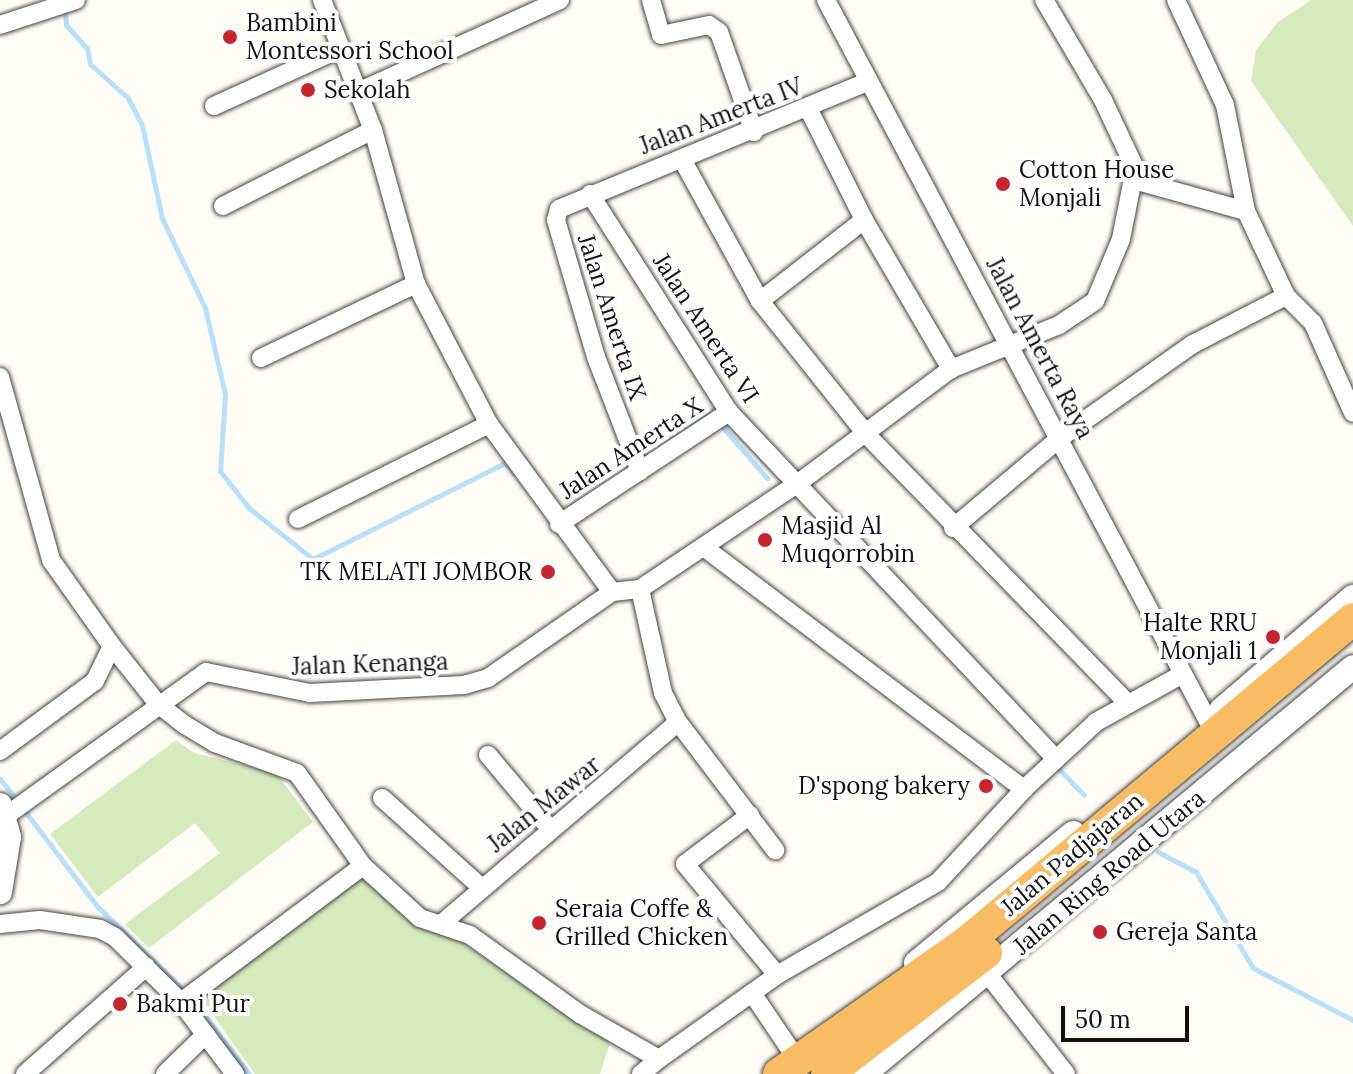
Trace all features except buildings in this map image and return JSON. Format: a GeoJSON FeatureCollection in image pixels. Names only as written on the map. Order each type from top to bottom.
{"type":"FeatureCollection","features":[{"type":"Feature","properties":{"kind":"highway","name":"Jalan Padjajaran"},"geometry":{"type":"LineString","coordinates":[[788,1068],[967,942],[1353,619]]}},
{"type":"Feature","properties":{"kind":"highway","name":"Jalan Padjajaran"},"geometry":{"type":"LineString","coordinates":[[827,1074],[982,967],[1353,645]]}},
{"type":"Feature","properties":{"kind":"street"},"geometry":{"type":"LineString","coordinates":[[0,25],[76,0]]}},
{"type":"Feature","properties":{"kind":"street"},"geometry":{"type":"LineString","coordinates":[[322,0],[373,130],[416,284],[489,424],[559,524],[612,592],[640,589],[705,548],[866,434],[951,369],[1013,347],[1095,301],[1121,239],[1135,168],[1103,100],[1044,0]]}},
{"type":"Feature","properties":{"kind":"street"},"geometry":{"type":"LineString","coordinates":[[358,92],[560,0]]}},
{"type":"Feature","properties":{"kind":"street"},"geometry":{"type":"LineString","coordinates":[[651,0],[661,35],[709,25],[719,32],[754,132]]}},
{"type":"Feature","properties":{"kind":"street","name":"Jalan Amerta Raya"},"geometry":{"type":"LineString","coordinates":[[826,0],[1013,347],[1208,721]]}},
{"type":"Feature","properties":{"kind":"street"},"geometry":{"type":"LineString","coordinates":[[1176,0],[1225,105],[1246,211],[1286,296],[1313,323],[1353,413]]}},
{"type":"Feature","properties":{"kind":"street"},"geometry":{"type":"LineString","coordinates":[[214,106],[341,48]]}},
{"type":"Feature","properties":{"kind":"street","name":"Jalan Amerta IV"},"geometry":{"type":"LineString","coordinates":[[590,194],[683,161],[869,81]]}},
{"type":"Feature","properties":{"kind":"street"},"geometry":{"type":"LineString","coordinates":[[808,108],[864,220],[951,369]]}},
{"type":"Feature","properties":{"kind":"street"},"geometry":{"type":"LineString","coordinates":[[223,206],[373,130]]}},
{"type":"Feature","properties":{"kind":"street"},"geometry":{"type":"LineString","coordinates":[[683,161],[760,301],[866,434],[953,528],[1126,701]]}},
{"type":"Feature","properties":{"kind":"street"},"geometry":{"type":"LineString","coordinates":[[1134,180],[1246,211]]}},
{"type":"Feature","properties":{"kind":"street","name":"Jalan Amerta VI"},"geometry":{"type":"LineString","coordinates":[[590,194],[729,412],[1056,759]]}},
{"type":"Feature","properties":{"kind":"street","name":"Jalan Amerta IX"},"geometry":{"type":"LineString","coordinates":[[590,194],[559,209],[556,220],[596,357],[640,471]]}},
{"type":"Feature","properties":{"kind":"street"},"geometry":{"type":"LineString","coordinates":[[760,301],[864,220]]}},
{"type":"Feature","properties":{"kind":"street"},"geometry":{"type":"LineString","coordinates":[[261,358],[416,284]]}},
{"type":"Feature","properties":{"kind":"street"},"geometry":{"type":"LineString","coordinates":[[953,528],[1060,438],[1193,344],[1286,296]]}},
{"type":"Feature","properties":{"kind":"street"},"geometry":{"type":"LineString","coordinates":[[0,377],[5,410],[51,560],[158,704],[215,743],[297,773],[363,866],[420,918],[470,935],[580,1014],[659,1059]]}},
{"type":"Feature","properties":{"kind":"street","name":"Jalan Amerta X"},"geometry":{"type":"LineString","coordinates":[[559,524],[729,412]]}},
{"type":"Feature","properties":{"kind":"street"},"geometry":{"type":"LineString","coordinates":[[298,519],[489,424]]}},
{"type":"Feature","properties":{"kind":"street"},"geometry":{"type":"LineString","coordinates":[[705,548],[1024,789]]}},
{"type":"Feature","properties":{"kind":"street"},"geometry":{"type":"LineString","coordinates":[[640,589],[663,693],[678,722],[775,850]]}},
{"type":"Feature","properties":{"kind":"street","name":"Jalan Kenanga"},"geometry":{"type":"LineString","coordinates":[[3,810],[206,672],[310,693],[464,685],[488,678],[612,592]]}},
{"type":"Feature","properties":{"kind":"street"},"geometry":{"type":"LineString","coordinates":[[902,989],[913,966],[936,945],[1353,597]]}},
{"type":"Feature","properties":{"kind":"street"},"geometry":{"type":"LineString","coordinates":[[0,751],[95,681],[112,646]]}},
{"type":"Feature","properties":{"kind":"street","name":"Jalan Ring Road Utara"},"geometry":{"type":"LineString","coordinates":[[864,1074],[982,967],[1353,667]]}},
{"type":"Feature","properties":{"kind":"street"},"geometry":{"type":"LineString","coordinates":[[641,1074],[777,975],[938,882],[1056,759],[1126,701],[1183,674]]}},
{"type":"Feature","properties":{"kind":"street","name":"Jalan Mawar"},"geometry":{"type":"LineString","coordinates":[[441,924],[678,722]]}},
{"type":"Feature","properties":{"kind":"street"},"geometry":{"type":"LineString","coordinates":[[488,755],[550,829]]}},
{"type":"Feature","properties":{"kind":"street"},"geometry":{"type":"LineString","coordinates":[[382,798],[482,888]]}},
{"type":"Feature","properties":{"kind":"street"},"geometry":{"type":"LineString","coordinates":[[0,892],[7,866],[3,810]]}},
{"type":"Feature","properties":{"kind":"street"},"geometry":{"type":"LineString","coordinates":[[750,815],[685,864],[777,975]]}},
{"type":"Feature","properties":{"kind":"street"},"geometry":{"type":"LineString","coordinates":[[181,1002],[363,866]]}},
{"type":"Feature","properties":{"kind":"street"},"geometry":{"type":"LineString","coordinates":[[0,924],[40,920],[100,929],[146,967],[181,1002],[235,1074]]}},
{"type":"Feature","properties":{"kind":"street"},"geometry":{"type":"LineString","coordinates":[[25,1074],[146,967]]}},
{"type":"Feature","properties":{"kind":"street"},"geometry":{"type":"LineString","coordinates":[[982,967],[1066,1074]]}},
{"type":"Feature","properties":{"kind":"street"},"geometry":{"type":"LineString","coordinates":[[752,993],[788,1068]]}},
{"type":"Feature","properties":{"kind":"street"},"geometry":{"type":"LineString","coordinates":[[165,1074],[206,1034]]}},
{"type":"Feature","properties":{"kind":"green space"},"geometry":{"type":"Polygon","coordinates":[[[1311,0],[1353,0],[1353,226],[1251,81],[1256,50],[1278,22],[1311,0]]]}},
{"type":"Feature","properties":{"kind":"green space"},"geometry":{"type":"Polygon","coordinates":[[[176,740],[194,753],[276,773],[313,822],[149,948],[125,924],[220,853],[195,823],[98,897],[50,834],[176,740]]]}},
{"type":"Feature","properties":{"kind":"green space"},"geometry":{"type":"Polygon","coordinates":[[[361,874],[610,1043],[600,1074],[255,1074],[199,995],[361,874]]]}},
{"type":"Feature","properties":{"kind":"waterway"},"geometry":{"type":"LineString","coordinates":[[65,10],[66,25],[87,48],[90,64],[128,98],[142,125],[162,218],[205,308],[225,394],[220,471],[249,508],[313,559],[505,463],[515,474]]}},
{"type":"Feature","properties":{"kind":"waterway"},"geometry":{"type":"LineString","coordinates":[[670,440],[709,413],[713,417]]}},
{"type":"Feature","properties":{"kind":"waterway"},"geometry":{"type":"LineString","coordinates":[[720,424],[767,478]]}},
{"type":"Feature","properties":{"kind":"waterway"},"geometry":{"type":"LineString","coordinates":[[1057,767],[1084,795]]}},
{"type":"Feature","properties":{"kind":"waterway"},"geometry":{"type":"LineString","coordinates":[[0,779],[18,801]]}},
{"type":"Feature","properties":{"kind":"waterway"},"geometry":{"type":"LineString","coordinates":[[24,810],[96,905],[180,987]]}},
{"type":"Feature","properties":{"kind":"waterway"},"geometry":{"type":"LineString","coordinates":[[1158,852],[1196,872],[1253,968],[1353,1020]]}},
{"type":"Feature","properties":{"kind":"waterway"},"geometry":{"type":"LineString","coordinates":[[197,1005],[249,1074]]}},
{"type":"Feature","properties":{"kind":"place","name":"Bambini Montessori School"},"geometry":{"type":"Point","coordinates":[230,37]}},
{"type":"Feature","properties":{"kind":"place","name":"Sekolah"},"geometry":{"type":"Point","coordinates":[308,90]}},
{"type":"Feature","properties":{"kind":"place","name":"Cotton House Monjali"},"geometry":{"type":"Point","coordinates":[1003,184]}},
{"type":"Feature","properties":{"kind":"place","name":"Masjid Al Muqorrobin"},"geometry":{"type":"Point","coordinates":[765,540]}},
{"type":"Feature","properties":{"kind":"place","name":"TK MELATI JOMBOR"},"geometry":{"type":"Point","coordinates":[548,572]}},
{"type":"Feature","properties":{"kind":"place","name":"Halte RRU Monjali 1"},"geometry":{"type":"Point","coordinates":[1273,637]}},
{"type":"Feature","properties":{"kind":"place","name":"D'spong bakery"},"geometry":{"type":"Point","coordinates":[986,786]}},
{"type":"Feature","properties":{"kind":"place","name":"Seraia Coffe & Grilled Chicken"},"geometry":{"type":"Point","coordinates":[539,923]}},
{"type":"Feature","properties":{"kind":"place","name":"Gereja Santa"},"geometry":{"type":"Point","coordinates":[1100,932]}},
{"type":"Feature","properties":{"kind":"place","name":"Bakmi Pur"},"geometry":{"type":"Point","coordinates":[120,1004]}}]}
